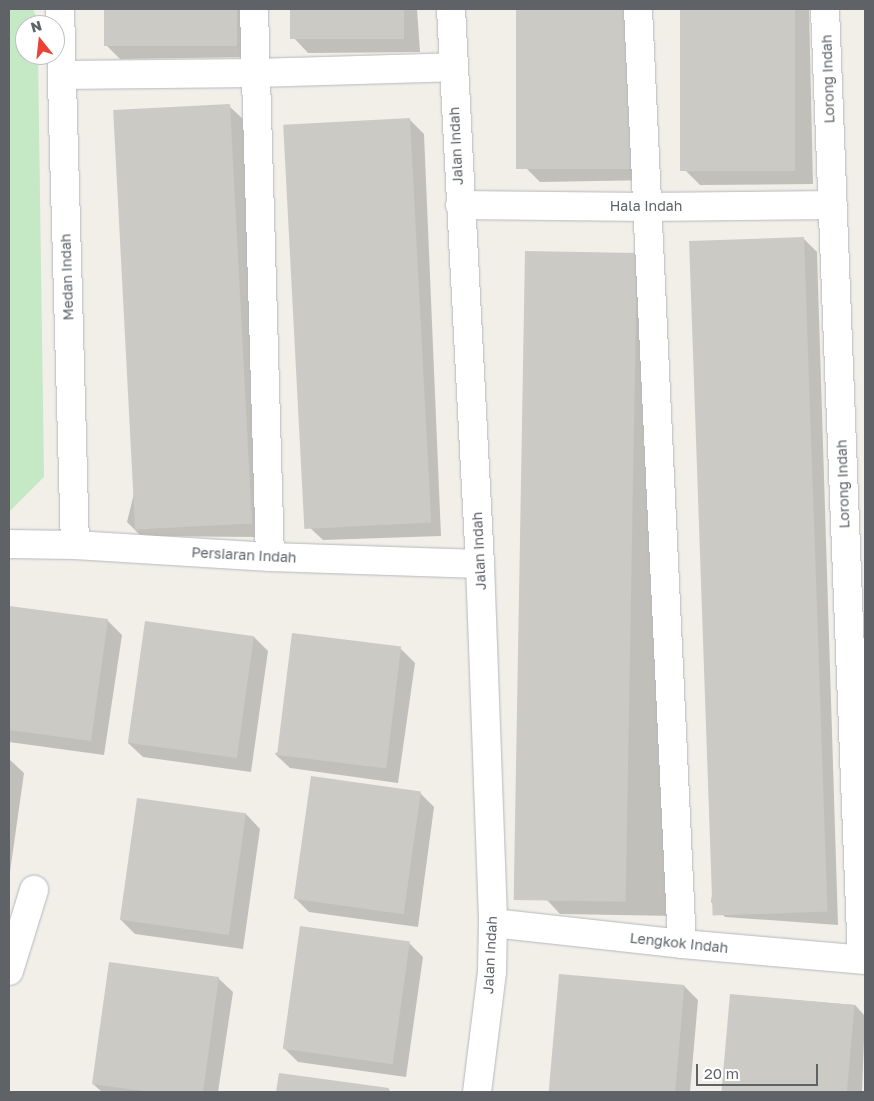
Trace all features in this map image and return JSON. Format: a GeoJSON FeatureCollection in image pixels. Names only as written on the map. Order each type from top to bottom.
{"type":"FeatureCollection","features":[{"type":"Feature","properties":{"kind":"street","name":"Medan Indah"},"geometry":{"type":"LineString","coordinates":[[60,9],[75,545]]}},
{"type":"Feature","properties":{"kind":"street"},"geometry":{"type":"LineString","coordinates":[[254,9],[270,557]]}},
{"type":"Feature","properties":{"kind":"street","name":"Jalan Indah"},"geometry":{"type":"LineString","coordinates":[[450,9],[480,564],[493,923],[492,972],[476,1092]]}},
{"type":"Feature","properties":{"kind":"street"},"geometry":{"type":"LineString","coordinates":[[638,9],[682,944]]}},
{"type":"Feature","properties":{"kind":"street","name":"Lorong Indah"},"geometry":{"type":"LineString","coordinates":[[825,9],[833,205],[854,476],[864,960]]}},
{"type":"Feature","properties":{"kind":"street"},"geometry":{"type":"LineString","coordinates":[[62,75],[256,73],[453,67]]}},
{"type":"Feature","properties":{"kind":"street","name":"Hala Indah"},"geometry":{"type":"LineString","coordinates":[[460,205],[646,207],[833,205]]}},
{"type":"Feature","properties":{"kind":"street","name":"Persiaran Indah"},"geometry":{"type":"LineString","coordinates":[[9,544],[75,545],[270,557],[480,564]]}},
{"type":"Feature","properties":{"kind":"street"},"geometry":{"type":"LineString","coordinates":[[9,971],[34,890]]}},
{"type":"Feature","properties":{"kind":"street","name":"Lengkok Indah"},"geometry":{"type":"LineString","coordinates":[[493,923],[682,944],[864,960]]}},
{"type":"Feature","properties":{"kind":"green space"},"geometry":{"type":"Polygon","coordinates":[[[9,9],[33,9],[36,15],[15,15],[15,65],[38,65],[44,477],[9,512],[9,9]]]}},
{"type":"Feature","properties":{"kind":"building"},"geometry":{"type":"Polygon","coordinates":[[[104,9],[237,9],[237,46],[104,46],[104,9]]]}},
{"type":"Feature","properties":{"kind":"building"},"geometry":{"type":"Polygon","coordinates":[[[290,9],[404,9],[404,39],[290,39],[290,9]]]}},
{"type":"Feature","properties":{"kind":"building"},"geometry":{"type":"Polygon","coordinates":[[[516,9],[633,9],[633,169],[516,169],[516,9]]]}},
{"type":"Feature","properties":{"kind":"building"},"geometry":{"type":"Polygon","coordinates":[[[680,9],[795,9],[795,171],[680,171],[680,9]]]}},
{"type":"Feature","properties":{"kind":"building"},"geometry":{"type":"Polygon","coordinates":[[[230,104],[252,523],[135,530],[113,110],[230,104]]]}},
{"type":"Feature","properties":{"kind":"building"},"geometry":{"type":"Polygon","coordinates":[[[410,118],[431,522],[304,529],[283,125],[410,118]]]}},
{"type":"Feature","properties":{"kind":"building"},"geometry":{"type":"Polygon","coordinates":[[[804,237],[828,912],[713,916],[689,241],[804,237]]]}},
{"type":"Feature","properties":{"kind":"building"},"geometry":{"type":"Polygon","coordinates":[[[525,251],[637,253],[626,902],[514,900],[525,251]]]}},
{"type":"Feature","properties":{"kind":"building"},"geometry":{"type":"Polygon","coordinates":[[[9,606],[108,619],[91,741],[9,730],[9,606]]]}},
{"type":"Feature","properties":{"kind":"building"},"geometry":{"type":"Polygon","coordinates":[[[145,621],[254,636],[237,758],[128,743],[145,621]]]}},
{"type":"Feature","properties":{"kind":"building"},"geometry":{"type":"Polygon","coordinates":[[[292,633],[401,646],[386,768],[277,755],[292,633]]]}},
{"type":"Feature","properties":{"kind":"building"},"geometry":{"type":"Polygon","coordinates":[[[311,776],[421,791],[404,914],[294,899],[311,776]]]}},
{"type":"Feature","properties":{"kind":"building"},"geometry":{"type":"Polygon","coordinates":[[[137,798],[246,813],[229,935],[120,920],[137,798]]]}},
{"type":"Feature","properties":{"kind":"building"},"geometry":{"type":"Polygon","coordinates":[[[300,926],[410,941],[393,1064],[283,1049],[300,926]]]}},
{"type":"Feature","properties":{"kind":"building"},"geometry":{"type":"Polygon","coordinates":[[[109,962],[219,977],[203,1092],[150,1092],[92,1084],[109,962]]]}},
{"type":"Feature","properties":{"kind":"building"},"geometry":{"type":"Polygon","coordinates":[[[559,974],[685,985],[675,1092],[549,1092],[559,974]]]}},
{"type":"Feature","properties":{"kind":"building"},"geometry":{"type":"Polygon","coordinates":[[[730,994],[855,1005],[847,1092],[721,1092],[730,994]]]}},
{"type":"Feature","properties":{"kind":"building"},"geometry":{"type":"Polygon","coordinates":[[[279,1073],[389,1088],[388,1092],[276,1092],[279,1073]]]}}]}
